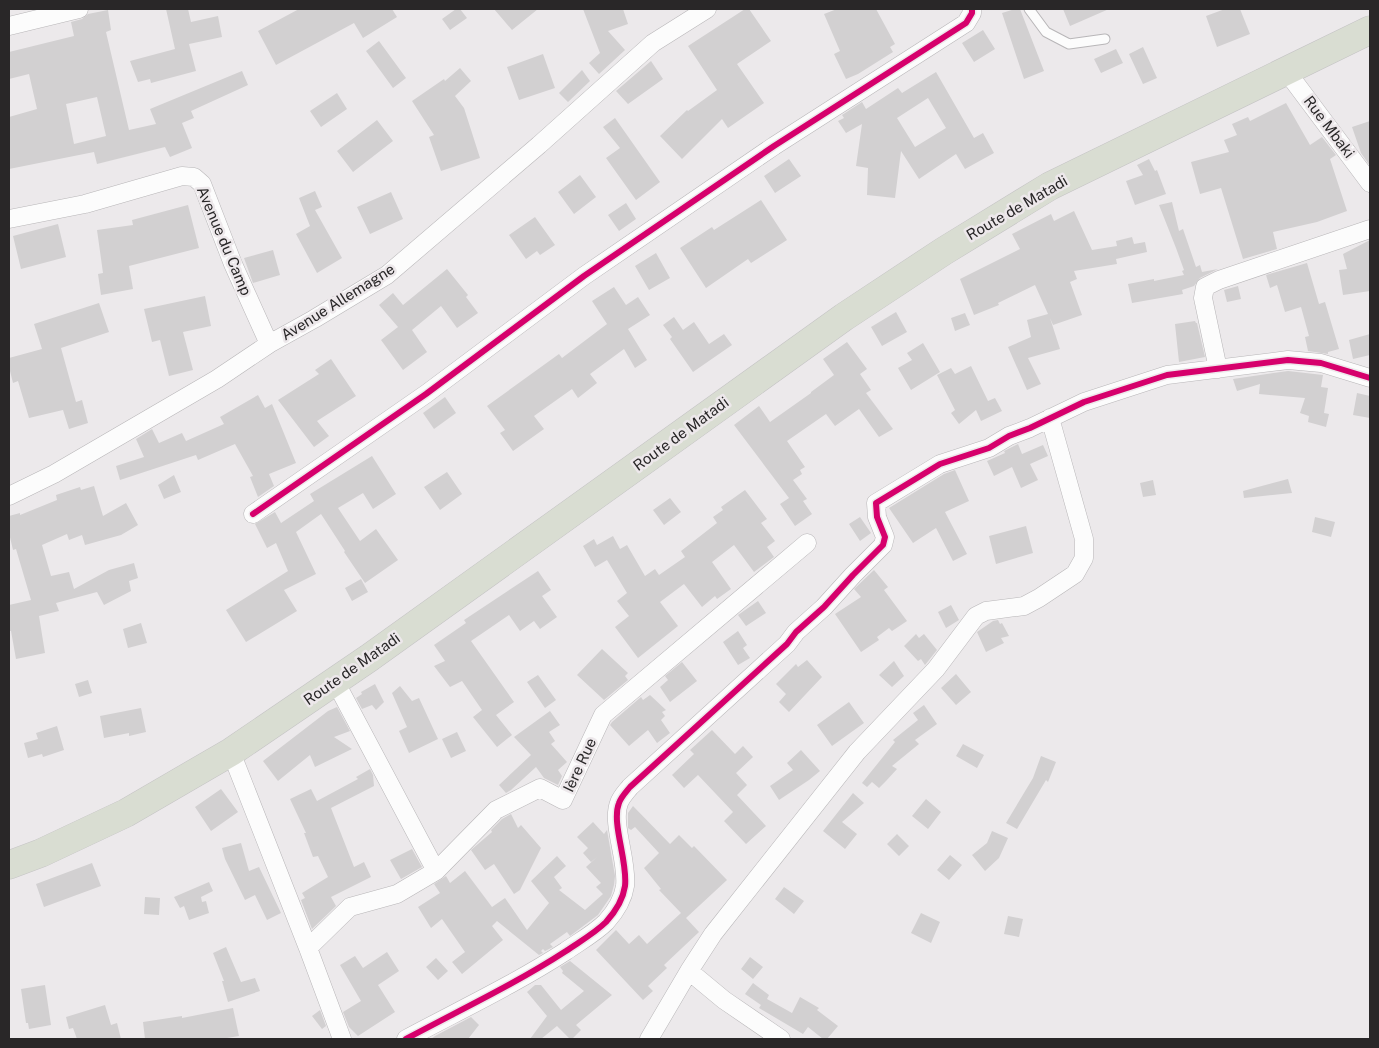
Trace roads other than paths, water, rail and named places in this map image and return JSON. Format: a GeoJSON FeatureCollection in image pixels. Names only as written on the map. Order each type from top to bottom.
{"type":"FeatureCollection","features":[{"type":"Feature","properties":{"kind":"highway","name":"Route de Matadi"},"geometry":{"type":"LineString","coordinates":[[9,864],[41,853],[126,813],[231,752],[335,681],[844,317],[944,251],[1050,186],[1370,30]]}},
{"type":"Feature","properties":{"kind":"street"},"geometry":{"type":"LineString","coordinates":[[9,26],[79,9]]}},
{"type":"Feature","properties":{"kind":"street","name":"Avenue Allemagne"},"geometry":{"type":"LineString","coordinates":[[9,496],[54,474],[217,379],[269,344],[387,275],[539,145],[653,43],[707,9]]}},
{"type":"Feature","properties":{"kind":"street"},"geometry":{"type":"LineString","coordinates":[[253,514],[426,394],[584,276],[774,146],[966,23],[972,13],[972,9]]}},
{"type":"Feature","properties":{"kind":"street","name":"Rue Mbaki"},"geometry":{"type":"LineString","coordinates":[[1287,72],[1370,183]]}},
{"type":"Feature","properties":{"kind":"street","name":"Avenue du Camp"},"geometry":{"type":"LineString","coordinates":[[9,219],[85,204],[182,176],[194,177],[202,184],[233,264],[269,344]]}},
{"type":"Feature","properties":{"kind":"street"},"geometry":{"type":"LineString","coordinates":[[1218,369],[1204,298],[1205,287],[1219,280],[1370,228]]}},
{"type":"Feature","properties":{"kind":"street"},"geometry":{"type":"LineString","coordinates":[[406,1039],[535,970],[587,937],[605,923],[618,906],[625,885],[624,858],[617,821],[619,802],[630,787],[787,644],[801,627],[824,607],[852,574],[883,545],[885,538],[877,517],[876,503],[940,464],[989,448],[1008,436],[1084,402],[1167,375],[1288,360],[1321,364],[1370,378]]}},
{"type":"Feature","properties":{"kind":"street"},"geometry":{"type":"LineString","coordinates":[[650,1039],[688,971],[713,934],[856,752],[936,669],[976,616],[986,611],[1024,606],[1075,574],[1084,558],[1084,539],[1050,418]]}},
{"type":"Feature","properties":{"kind":"street","name":"Ière Rue"},"geometry":{"type":"LineString","coordinates":[[308,948],[350,907],[397,894],[436,871],[496,810],[540,788],[563,800],[603,715],[807,543]]}},
{"type":"Feature","properties":{"kind":"street"},"geometry":{"type":"LineString","coordinates":[[335,681],[436,871]]}},
{"type":"Feature","properties":{"kind":"street"},"geometry":{"type":"LineString","coordinates":[[231,752],[342,1039]]}},
{"type":"Feature","properties":{"kind":"street"},"geometry":{"type":"LineString","coordinates":[[688,971],[724,1000],[781,1039]]}},
{"type":"Feature","properties":{"kind":"lane"},"geometry":{"type":"LineString","coordinates":[[1029,9],[1046,32],[1069,44],[1105,39]]}}]}
